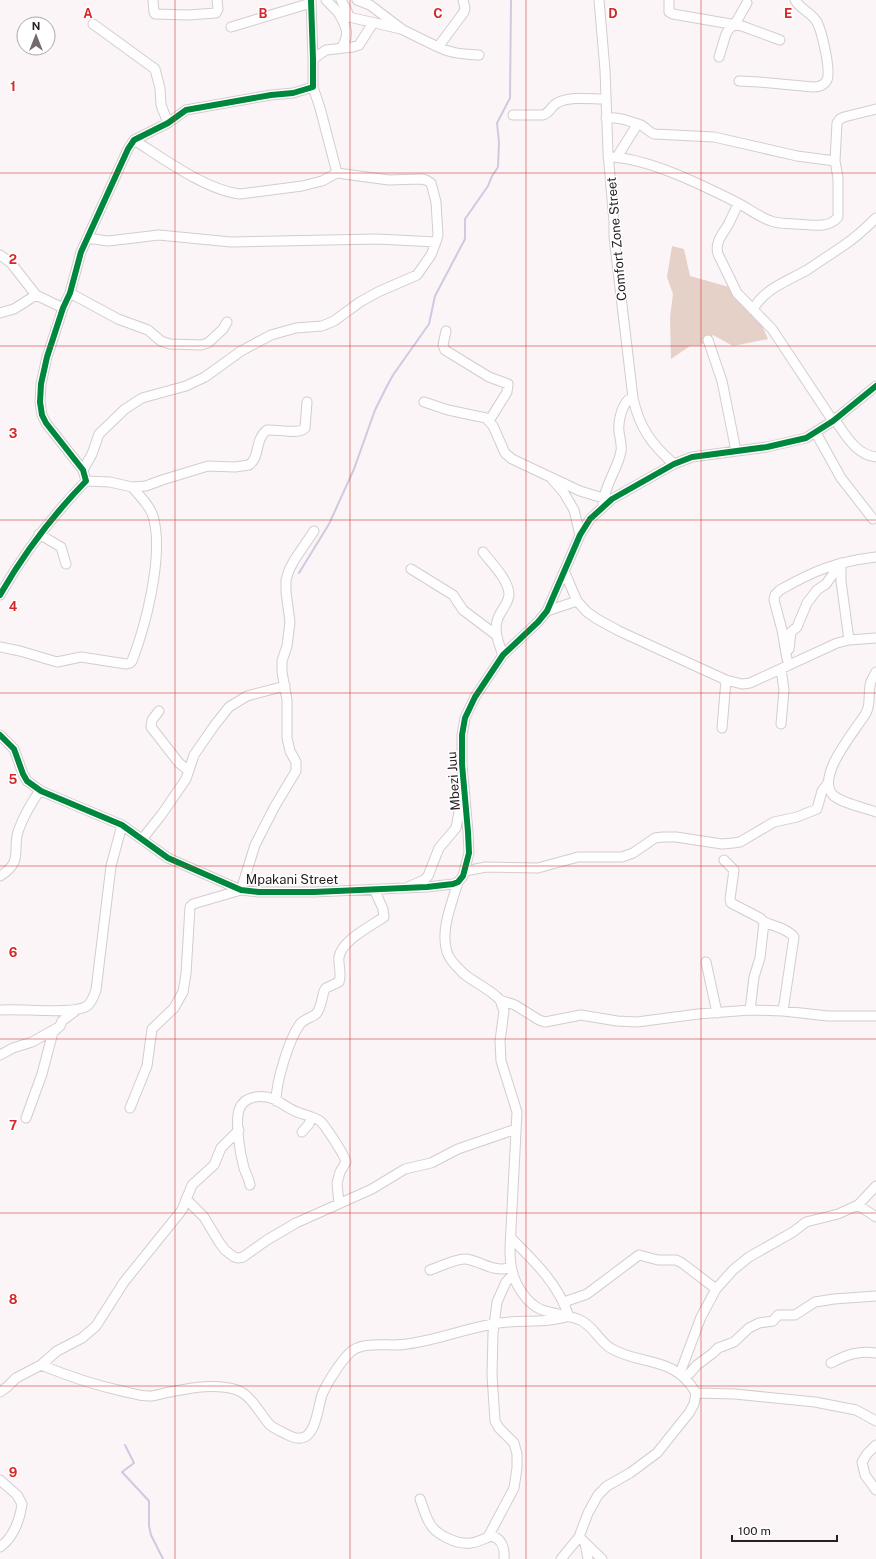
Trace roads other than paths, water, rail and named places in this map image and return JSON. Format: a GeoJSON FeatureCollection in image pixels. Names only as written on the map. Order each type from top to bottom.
{"type":"FeatureCollection","features":[{"type":"Feature","properties":{"kind":"street"},"geometry":{"type":"LineString","coordinates":[[153,0],[155,14],[188,15],[216,12],[218,9],[217,0]]}},
{"type":"Feature","properties":{"kind":"street"},"geometry":{"type":"LineString","coordinates":[[326,0],[338,12],[345,24],[347,34],[346,39],[340,48]]}},
{"type":"Feature","properties":{"kind":"street"},"geometry":{"type":"LineString","coordinates":[[341,0],[348,11],[349,17]]}},
{"type":"Feature","properties":{"kind":"street"},"geometry":{"type":"LineString","coordinates":[[357,0],[370,5],[403,30],[447,52],[479,55]]}},
{"type":"Feature","properties":{"kind":"street"},"geometry":{"type":"LineString","coordinates":[[438,47],[464,12],[465,8],[463,0]]}},
{"type":"Feature","properties":{"kind":"street","name":"Comfort Zone Street"},"geometry":{"type":"LineString","coordinates":[[599,0],[605,70],[606,118],[613,157],[614,238],[633,398],[636,412],[646,435],[674,464]]}},
{"type":"Feature","properties":{"kind":"street"},"geometry":{"type":"LineString","coordinates":[[670,0],[668,9],[669,12],[673,14],[735,24],[780,40]]}},
{"type":"Feature","properties":{"kind":"street"},"geometry":{"type":"LineString","coordinates":[[739,81],[813,87],[821,86],[826,82],[827,64],[821,32],[814,18],[797,4],[795,0]]}},
{"type":"Feature","properties":{"kind":"street"},"geometry":{"type":"LineString","coordinates":[[231,27],[311,2],[313,87],[337,174]]}},
{"type":"Feature","properties":{"kind":"street"},"geometry":{"type":"LineString","coordinates":[[719,57],[726,34],[735,24],[747,3]]}},
{"type":"Feature","properties":{"kind":"street"},"geometry":{"type":"LineString","coordinates":[[338,12],[349,17],[403,30]]}},
{"type":"Feature","properties":{"kind":"street"},"geometry":{"type":"LineString","coordinates":[[313,59],[326,50],[359,45],[387,17]]}},
{"type":"Feature","properties":{"kind":"street"},"geometry":{"type":"LineString","coordinates":[[93,24],[155,70],[160,88],[161,106],[168,123]]}},
{"type":"Feature","properties":{"kind":"street"},"geometry":{"type":"LineString","coordinates":[[85,480],[83,470],[69,450],[52,432],[42,415],[40,402],[41,384],[62,308],[70,293],[73,278],[87,238],[105,203],[128,149],[134,140],[168,123],[186,110],[271,95],[292,93],[313,87]]}},
{"type":"Feature","properties":{"kind":"street"},"geometry":{"type":"LineString","coordinates":[[513,115],[548,114],[554,105],[571,99],[606,99]]}},
{"type":"Feature","properties":{"kind":"street"},"geometry":{"type":"LineString","coordinates":[[637,124],[613,157],[662,169],[738,203],[766,220],[808,226],[832,223],[838,218],[838,178],[835,161],[837,123],[844,117],[876,109]]}},
{"type":"Feature","properties":{"kind":"street"},"geometry":{"type":"LineString","coordinates":[[606,118],[622,118],[642,125],[654,134],[714,136],[797,156],[835,161]]}},
{"type":"Feature","properties":{"kind":"street"},"geometry":{"type":"LineString","coordinates":[[83,470],[92,454],[99,434],[133,403],[142,398],[186,386],[205,377],[241,351],[271,335],[296,328],[322,326],[334,320],[360,302],[378,292],[417,275],[431,255],[436,242],[438,226],[437,212],[432,186],[429,181],[389,180],[337,174],[322,181],[302,186],[240,194],[231,193],[214,187],[195,177],[134,140]]}},
{"type":"Feature","properties":{"kind":"street"},"geometry":{"type":"LineString","coordinates":[[738,203],[730,223],[720,238],[717,252],[737,292],[772,329],[834,420],[855,446],[867,455],[876,457]]}},
{"type":"Feature","properties":{"kind":"street"},"geometry":{"type":"LineString","coordinates":[[753,310],[756,303],[766,294],[845,245],[876,218]]}},
{"type":"Feature","properties":{"kind":"street"},"geometry":{"type":"LineString","coordinates":[[87,238],[108,241],[159,235],[230,242],[377,240],[436,242]]}},
{"type":"Feature","properties":{"kind":"street"},"geometry":{"type":"LineString","coordinates":[[0,255],[11,263],[36,295],[62,308]]}},
{"type":"Feature","properties":{"kind":"street"},"geometry":{"type":"LineString","coordinates":[[70,293],[118,319],[148,330],[161,341],[170,344],[200,345],[208,343],[223,329],[227,322]]}},
{"type":"Feature","properties":{"kind":"street"},"geometry":{"type":"LineString","coordinates":[[0,313],[5,313],[14,309],[36,295]]}},
{"type":"Feature","properties":{"kind":"street"},"geometry":{"type":"LineString","coordinates":[[446,330],[443,345],[445,350],[489,377],[508,384],[507,392],[489,421]]}},
{"type":"Feature","properties":{"kind":"street"},"geometry":{"type":"LineString","coordinates":[[708,340],[722,381],[736,451]]}},
{"type":"Feature","properties":{"kind":"street"},"geometry":{"type":"LineString","coordinates":[[424,402],[461,413],[482,416],[493,426],[505,453],[522,465],[550,476],[603,503],[674,464],[692,457],[797,441],[816,433],[876,386]]}},
{"type":"Feature","properties":{"kind":"street"},"geometry":{"type":"LineString","coordinates":[[547,611],[565,573],[580,535],[590,519],[603,503],[607,486],[619,460],[621,450],[619,430],[622,411],[628,400],[633,398]]}},
{"type":"Feature","properties":{"kind":"street"},"geometry":{"type":"LineString","coordinates":[[85,480],[110,482],[132,487],[146,486],[208,466],[235,467],[249,465],[255,458],[262,434],[267,430],[303,431],[305,428],[307,402]]}},
{"type":"Feature","properties":{"kind":"street"},"geometry":{"type":"LineString","coordinates":[[816,433],[841,478],[873,519]]}},
{"type":"Feature","properties":{"kind":"street"},"geometry":{"type":"LineString","coordinates":[[550,476],[564,493],[574,510],[580,535]]}},
{"type":"Feature","properties":{"kind":"street"},"geometry":{"type":"LineString","coordinates":[[0,595],[39,534],[57,511],[85,480]]}},
{"type":"Feature","properties":{"kind":"street"},"geometry":{"type":"LineString","coordinates":[[0,647],[20,651],[57,662],[81,657],[126,664],[132,661],[142,634],[149,605],[155,570],[156,539],[154,519],[150,511],[132,487]]}},
{"type":"Feature","properties":{"kind":"street"},"geometry":{"type":"LineString","coordinates":[[130,1108],[149,1060],[152,1029],[174,1008],[183,992],[186,974],[190,907],[194,904],[241,890],[255,845],[275,806],[296,771],[296,762],[290,751],[287,738],[287,700],[282,666],[290,635],[290,612],[286,592],[286,580],[295,559],[314,531]]}},
{"type":"Feature","properties":{"kind":"street"},"geometry":{"type":"LineString","coordinates":[[39,534],[61,548],[66,564]]}},
{"type":"Feature","properties":{"kind":"street"},"geometry":{"type":"LineString","coordinates":[[484,552],[499,572],[507,586],[509,594],[506,605],[499,615],[496,627],[496,635],[503,655]]}},
{"type":"Feature","properties":{"kind":"street"},"geometry":{"type":"LineString","coordinates":[[791,661],[774,600],[775,595],[780,590],[816,570],[841,563],[876,557]]}},
{"type":"Feature","properties":{"kind":"street"},"geometry":{"type":"LineString","coordinates":[[841,563],[841,581],[849,640]]}},
{"type":"Feature","properties":{"kind":"street"},"geometry":{"type":"LineString","coordinates":[[791,661],[791,632],[797,627],[804,608],[817,590],[826,584],[841,563]]}},
{"type":"Feature","properties":{"kind":"street"},"geometry":{"type":"LineString","coordinates":[[412,569],[453,594],[463,610],[496,635]]}},
{"type":"Feature","properties":{"kind":"street"},"geometry":{"type":"LineString","coordinates":[[565,573],[577,601],[587,612],[619,632],[726,680],[742,684],[750,683],[781,668],[791,661],[827,646],[849,640],[876,638]]}},
{"type":"Feature","properties":{"kind":"street"},"geometry":{"type":"LineString","coordinates":[[547,611],[577,601]]}},
{"type":"Feature","properties":{"kind":"street","name":"Mbezi Juu"},"geometry":{"type":"LineString","coordinates":[[465,871],[469,853],[469,842],[464,787],[462,735],[466,718],[475,697],[503,655],[538,622],[547,611]]}},
{"type":"Feature","properties":{"kind":"street"},"geometry":{"type":"LineString","coordinates":[[781,668],[784,690],[781,724]]}},
{"type":"Feature","properties":{"kind":"street"},"geometry":{"type":"LineString","coordinates":[[876,672],[870,686],[869,706],[834,763],[828,782],[822,791],[816,809],[797,817],[774,822],[740,842],[722,844],[663,836],[655,838],[633,854],[622,857],[578,857],[538,868],[486,866],[465,871],[458,882],[445,931],[447,952],[451,960],[465,974],[489,990],[500,1000],[515,1005],[539,1020],[545,1022],[581,1015],[617,1021],[637,1022],[750,1010],[783,1011],[828,1016],[876,1016]]}},
{"type":"Feature","properties":{"kind":"street"},"geometry":{"type":"LineString","coordinates":[[722,728],[726,680]]}},
{"type":"Feature","properties":{"kind":"street"},"geometry":{"type":"LineString","coordinates":[[143,838],[162,814],[186,779],[194,755],[214,726],[234,703],[247,696],[285,686]]}},
{"type":"Feature","properties":{"kind":"street"},"geometry":{"type":"LineString","coordinates":[[159,711],[150,724],[152,731],[172,752],[179,763],[189,772]]}},
{"type":"Feature","properties":{"kind":"street","name":"Mpakani Street"},"geometry":{"type":"LineString","coordinates":[[0,735],[14,749],[27,781],[40,790],[65,802],[122,825],[143,838],[168,858],[241,890],[259,892],[288,892],[405,888],[439,886],[458,882]]}},
{"type":"Feature","properties":{"kind":"street"},"geometry":{"type":"LineString","coordinates":[[828,782],[832,794],[838,798],[876,812]]}},
{"type":"Feature","properties":{"kind":"street"},"geometry":{"type":"LineString","coordinates":[[405,888],[424,880],[428,876],[439,848],[453,832],[458,818],[464,787]]}},
{"type":"Feature","properties":{"kind":"street"},"geometry":{"type":"LineString","coordinates":[[0,876],[9,870],[14,862],[18,830],[40,790]]}},
{"type":"Feature","properties":{"kind":"street"},"geometry":{"type":"LineString","coordinates":[[0,1010],[78,1009],[86,1007],[90,1003],[96,990],[111,866],[122,825]]}},
{"type":"Feature","properties":{"kind":"street"},"geometry":{"type":"LineString","coordinates":[[724,860],[734,870],[730,899],[731,903],[760,918],[764,922],[791,933],[794,937],[783,1011]]}},
{"type":"Feature","properties":{"kind":"street"},"geometry":{"type":"LineString","coordinates":[[276,1100],[277,1084],[296,1031],[303,1021],[316,1015],[319,1011],[326,988],[339,982],[340,953],[345,945],[384,917],[383,909],[374,889]]}},
{"type":"Feature","properties":{"kind":"street"},"geometry":{"type":"LineString","coordinates":[[750,1010],[754,977],[760,958],[764,922]]}},
{"type":"Feature","properties":{"kind":"street"},"geometry":{"type":"LineString","coordinates":[[706,962],[717,1013]]}},
{"type":"Feature","properties":{"kind":"street"},"geometry":{"type":"LineString","coordinates":[[500,1000],[504,1011],[500,1041],[501,1061],[507,1085],[516,1107],[512,1238],[510,1248],[512,1272],[528,1300],[541,1310],[583,1321],[610,1348],[685,1373]]}},
{"type":"Feature","properties":{"kind":"street"},"geometry":{"type":"LineString","coordinates":[[26,1118],[42,1074],[53,1032],[60,1026],[62,1021],[78,1009]]}},
{"type":"Feature","properties":{"kind":"street"},"geometry":{"type":"LineString","coordinates":[[0,1056],[13,1048],[32,1042],[60,1026]]}},
{"type":"Feature","properties":{"kind":"street"},"geometry":{"type":"LineString","coordinates":[[250,1185],[242,1155],[238,1112],[243,1102],[248,1099],[258,1097],[276,1100],[289,1109],[311,1117],[322,1123],[346,1159],[337,1183],[339,1204]]}},
{"type":"Feature","properties":{"kind":"street"},"geometry":{"type":"LineString","coordinates":[[302,1132],[309,1124],[311,1117]]}},
{"type":"Feature","properties":{"kind":"street"},"geometry":{"type":"LineString","coordinates":[[186,1199],[204,1217],[225,1250],[238,1258],[243,1257],[267,1240],[296,1223],[372,1189],[405,1169],[432,1163],[458,1149],[516,1128]]}},
{"type":"Feature","properties":{"kind":"street"},"geometry":{"type":"LineString","coordinates":[[0,1392],[16,1378],[41,1365],[57,1350],[82,1338],[96,1326],[124,1282],[185,1205],[192,1184],[214,1165],[221,1148],[239,1130]]}},
{"type":"Feature","properties":{"kind":"street"},"geometry":{"type":"LineString","coordinates":[[588,1559],[582,1540],[588,1513],[598,1495],[607,1486],[630,1473],[657,1453],[694,1404],[694,1390],[685,1373],[686,1360],[701,1317],[716,1289],[725,1277],[739,1263],[793,1232],[806,1222],[838,1214],[858,1205],[876,1186]]}},
{"type":"Feature","properties":{"kind":"street"},"geometry":{"type":"LineString","coordinates":[[858,1205],[876,1218]]}},
{"type":"Feature","properties":{"kind":"street"},"geometry":{"type":"LineString","coordinates":[[512,1238],[546,1274],[564,1302],[568,1317]]}},
{"type":"Feature","properties":{"kind":"street"},"geometry":{"type":"LineString","coordinates":[[564,1302],[588,1294],[639,1256],[658,1260],[676,1260],[716,1289]]}},
{"type":"Feature","properties":{"kind":"street"},"geometry":{"type":"LineString","coordinates":[[430,1270],[463,1259],[492,1268],[512,1272]]}},
{"type":"Feature","properties":{"kind":"street"},"geometry":{"type":"LineString","coordinates":[[488,1537],[514,1488],[517,1468],[517,1454],[514,1443],[499,1428],[495,1421],[492,1375],[494,1324],[497,1302],[501,1291],[512,1272]]}},
{"type":"Feature","properties":{"kind":"street"},"geometry":{"type":"LineString","coordinates":[[685,1373],[721,1346],[731,1344],[749,1328],[760,1323],[773,1321],[778,1315],[795,1315],[816,1302],[876,1296]]}},
{"type":"Feature","properties":{"kind":"street"},"geometry":{"type":"LineString","coordinates":[[41,1365],[105,1388],[140,1395],[149,1396],[200,1387],[217,1387],[238,1390],[246,1396],[271,1426],[285,1433],[301,1438],[307,1436],[311,1431],[318,1415],[325,1388],[338,1368],[353,1350],[360,1347],[405,1345],[422,1342],[512,1321],[555,1320],[568,1317]]}},
{"type":"Feature","properties":{"kind":"street"},"geometry":{"type":"LineString","coordinates":[[831,1362],[858,1352],[876,1353]]}},
{"type":"Feature","properties":{"kind":"street"},"geometry":{"type":"LineString","coordinates":[[694,1390],[816,1402],[856,1410],[876,1421]]}},
{"type":"Feature","properties":{"kind":"street"},"geometry":{"type":"LineString","coordinates":[[876,1445],[867,1454],[862,1462],[865,1475],[876,1490]]}},
{"type":"Feature","properties":{"kind":"street"},"geometry":{"type":"LineString","coordinates":[[0,1480],[17,1495],[22,1504],[12,1535],[6,1543],[0,1547]]}},
{"type":"Feature","properties":{"kind":"street"},"geometry":{"type":"LineString","coordinates":[[420,1499],[429,1524],[437,1531],[453,1541],[464,1544],[473,1543],[494,1536],[500,1540],[503,1546],[504,1559]]}},
{"type":"Feature","properties":{"kind":"street"},"geometry":{"type":"LineString","coordinates":[[560,1559],[582,1540]]}},
{"type":"Feature","properties":{"kind":"street"},"geometry":{"type":"LineString","coordinates":[[582,1540],[602,1559]]}},
{"type":"Feature","properties":{"kind":"waterway"},"geometry":{"type":"LineString","coordinates":[[299,573],[329,524],[354,469],[375,410],[387,386],[393,375],[429,324],[435,296],[465,239],[465,219],[488,186],[498,167],[499,142],[497,123],[510,98],[511,0]]}},
{"type":"Feature","properties":{"kind":"waterway"},"geometry":{"type":"LineString","coordinates":[[125,1445],[134,1463],[122,1472],[149,1501],[149,1526],[151,1535],[163,1559]]}}]}
